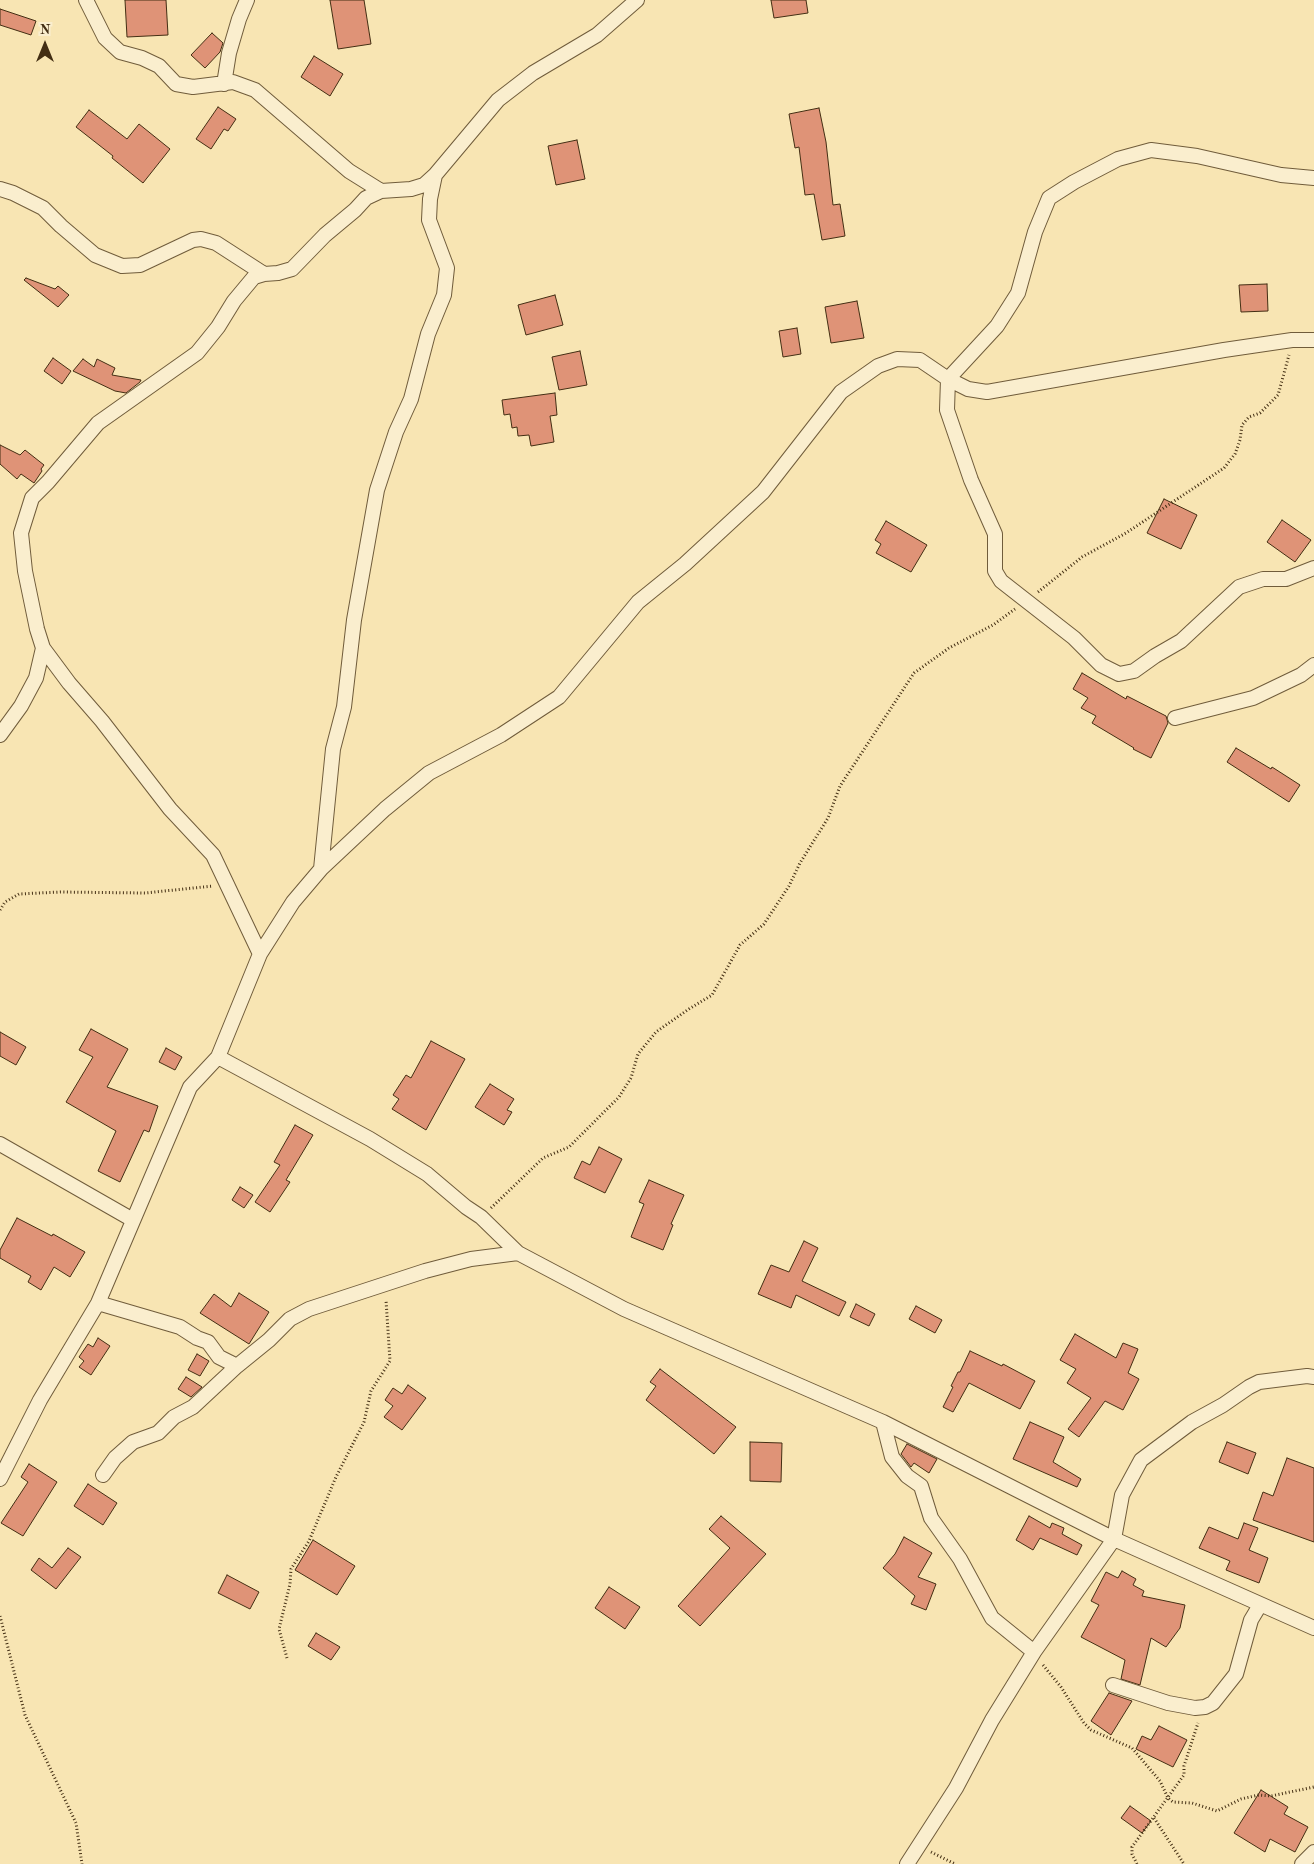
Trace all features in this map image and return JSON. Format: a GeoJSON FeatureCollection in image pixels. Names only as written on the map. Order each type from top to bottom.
{"type":"FeatureCollection","features":[{"type":"Feature","properties":{"kind":"street"},"geometry":{"type":"LineString","coordinates":[[86,0],[105,38],[120,52],[142,58],[159,66],[176,84],[193,88],[233,82],[255,90],[350,171],[381,191]]}},
{"type":"Feature","properties":{"kind":"street"},"geometry":{"type":"LineString","coordinates":[[224,84],[229,53],[246,0]]}},
{"type":"Feature","properties":{"kind":"street"},"geometry":{"type":"LineString","coordinates":[[260,954],[213,855],[170,809],[102,721],[69,684],[43,648],[37,629],[25,571],[21,533],[32,498],[98,423],[197,353],[218,327],[234,301],[254,277],[292,269],[325,235],[355,210],[366,198],[381,191],[411,190],[424,185],[435,175],[498,100],[533,73],[597,35],[637,0]]}},
{"type":"Feature","properties":{"kind":"street"},"geometry":{"type":"LineString","coordinates":[[1314,178],[1281,175],[1197,156],[1151,150],[1118,159],[1074,182],[1049,198],[1035,232],[1018,293],[997,326],[948,379],[947,410],[971,480],[995,534],[995,571],[1001,581],[1074,638],[1101,665],[1119,674],[1134,671],[1181,641],[1239,587],[1263,579],[1286,579],[1314,568]]}},
{"type":"Feature","properties":{"kind":"street"},"geometry":{"type":"LineString","coordinates":[[321,869],[333,749],[344,706],[353,629],[377,490],[396,432],[411,399],[428,334],[444,295],[447,268],[429,220],[430,199],[435,175]]}},
{"type":"Feature","properties":{"kind":"street"},"geometry":{"type":"LineString","coordinates":[[0,189],[13,193],[43,208],[95,255],[122,266],[140,265],[201,238],[216,243],[264,274]]}},
{"type":"Feature","properties":{"kind":"street"},"geometry":{"type":"LineString","coordinates":[[0,1478],[40,1400],[98,1303],[190,1087],[218,1057],[260,954],[293,902],[321,869],[385,809],[429,774],[501,735],[559,697],[638,602],[685,564],[763,492],[841,392],[878,366],[897,359],[920,360],[948,379],[968,389],[987,392],[1224,350],[1292,340],[1314,340]]}},
{"type":"Feature","properties":{"kind":"street"},"geometry":{"type":"LineString","coordinates":[[0,735],[21,706],[36,678],[43,648]]}},
{"type":"Feature","properties":{"kind":"street"},"geometry":{"type":"LineString","coordinates":[[1175,718],[1253,698],[1301,675],[1314,665]]}},
{"type":"Feature","properties":{"kind":"street"},"geometry":{"type":"LineString","coordinates":[[218,1057],[370,1139],[426,1174],[481,1217],[518,1253],[624,1309],[883,1422],[1114,1539],[1314,1628]]}},
{"type":"Feature","properties":{"kind":"street"},"geometry":{"type":"LineString","coordinates":[[0,1144],[133,1220]]}},
{"type":"Feature","properties":{"kind":"street"},"geometry":{"type":"LineString","coordinates":[[103,1475],[115,1458],[133,1442],[158,1433],[174,1417],[193,1406],[269,1340],[290,1319],[309,1309],[425,1271],[471,1259],[518,1253]]}},
{"type":"Feature","properties":{"kind":"street"},"geometry":{"type":"LineString","coordinates":[[98,1303],[180,1327],[197,1338],[208,1342],[219,1357],[237,1366]]}},
{"type":"Feature","properties":{"kind":"street"},"geometry":{"type":"LineString","coordinates":[[907,1864],[956,1788],[992,1720],[1034,1652],[1114,1539],[1122,1495],[1141,1460],[1192,1422],[1259,1382],[1307,1376],[1314,1377]]}},
{"type":"Feature","properties":{"kind":"street"},"geometry":{"type":"LineString","coordinates":[[883,1422],[892,1457],[907,1476],[921,1486],[931,1518],[960,1559],[992,1618],[1034,1652]]}},
{"type":"Feature","properties":{"kind":"street"},"geometry":{"type":"LineString","coordinates":[[1113,1685],[1168,1703],[1205,1708],[1213,1703],[1236,1674],[1251,1620],[1260,1605]]}},
{"type":"Feature","properties":{"kind":"street"},"geometry":{"type":"LineString","coordinates":[[1302,1864],[1314,1852]]}},
{"type":"Feature","properties":{"kind":"path"},"geometry":{"type":"LineString","coordinates":[[481,1217],[543,1158],[569,1147],[619,1097],[631,1078],[638,1054],[656,1032],[712,995],[740,945],[764,924],[790,886],[800,863],[828,818],[840,786],[914,673],[949,648],[993,625],[1027,601],[1082,557],[1126,533],[1224,468],[1235,454],[1240,440],[1242,425],[1249,417],[1260,413],[1278,394],[1285,374],[1292,340]]}},
{"type":"Feature","properties":{"kind":"path"},"geometry":{"type":"LineString","coordinates":[[0,910],[5,902],[19,894],[60,892],[145,893],[227,885]]}},
{"type":"Feature","properties":{"kind":"path"},"geometry":{"type":"LineString","coordinates":[[287,1658],[280,1629],[290,1584],[291,1569],[309,1541],[336,1477],[364,1422],[371,1391],[390,1361],[386,1284]]}},
{"type":"Feature","properties":{"kind":"path"},"geometry":{"type":"LineString","coordinates":[[0,1616],[26,1715],[76,1823],[82,1864]]}},
{"type":"Feature","properties":{"kind":"path"},"geometry":{"type":"LineString","coordinates":[[1034,1652],[1061,1687],[1084,1723],[1091,1730],[1132,1748],[1160,1781],[1168,1798],[1173,1802],[1192,1803],[1217,1812],[1241,1799],[1259,1795],[1271,1796],[1314,1787]]}},
{"type":"Feature","properties":{"kind":"path"},"geometry":{"type":"LineString","coordinates":[[1137,1864],[1132,1854],[1132,1847],[1184,1775],[1184,1766],[1192,1739],[1205,1708]]}},
{"type":"Feature","properties":{"kind":"path"},"geometry":{"type":"LineString","coordinates":[[1154,1818],[1184,1864]]}},
{"type":"Feature","properties":{"kind":"path"},"geometry":{"type":"LineString","coordinates":[[919,1846],[955,1864]]}},
{"type":"Feature","properties":{"kind":"building"},"geometry":{"type":"Polygon","coordinates":[[[125,0],[166,0],[168,35],[127,37],[125,0]]]}},
{"type":"Feature","properties":{"kind":"building"},"geometry":{"type":"Polygon","coordinates":[[[330,0],[364,0],[371,44],[338,49],[330,0]]]}},
{"type":"Feature","properties":{"kind":"building"},"geometry":{"type":"Polygon","coordinates":[[[771,0],[806,0],[808,13],[774,18],[771,0]]]}},
{"type":"Feature","properties":{"kind":"building"},"geometry":{"type":"Polygon","coordinates":[[[0,9],[36,21],[31,35],[0,25],[0,9]]]}},
{"type":"Feature","properties":{"kind":"building"},"geometry":{"type":"Polygon","coordinates":[[[212,33],[223,43],[220,52],[205,68],[191,55],[212,33]]]}},
{"type":"Feature","properties":{"kind":"building"},"geometry":{"type":"Polygon","coordinates":[[[314,56],[343,74],[330,96],[301,77],[314,56]]]}},
{"type":"Feature","properties":{"kind":"building"},"geometry":{"type":"Polygon","coordinates":[[[218,107],[236,119],[228,131],[224,129],[211,149],[196,139],[218,107]]]}},
{"type":"Feature","properties":{"kind":"building"},"geometry":{"type":"Polygon","coordinates":[[[819,108],[826,142],[833,205],[840,204],[845,236],[822,240],[814,194],[805,195],[799,147],[795,148],[789,114],[819,108]]]}},
{"type":"Feature","properties":{"kind":"building"},"geometry":{"type":"Polygon","coordinates":[[[89,110],[127,139],[139,124],[170,149],[143,183],[76,127],[89,110]]]}},
{"type":"Feature","properties":{"kind":"building"},"geometry":{"type":"Polygon","coordinates":[[[577,140],[585,179],[556,185],[548,146],[577,140]]]}},
{"type":"Feature","properties":{"kind":"building"},"geometry":{"type":"Polygon","coordinates":[[[26,278],[55,289],[58,286],[69,295],[58,307],[24,280],[26,278]]]}},
{"type":"Feature","properties":{"kind":"building"},"geometry":{"type":"Polygon","coordinates":[[[1267,284],[1268,311],[1241,312],[1239,285],[1267,284]]]}},
{"type":"Feature","properties":{"kind":"building"},"geometry":{"type":"Polygon","coordinates":[[[555,295],[563,325],[526,335],[518,305],[555,295]]]}},
{"type":"Feature","properties":{"kind":"building"},"geometry":{"type":"Polygon","coordinates":[[[857,301],[864,338],[831,343],[825,307],[857,301]]]}},
{"type":"Feature","properties":{"kind":"building"},"geometry":{"type":"Polygon","coordinates":[[[797,328],[801,354],[783,357],[779,331],[797,328]]]}},
{"type":"Feature","properties":{"kind":"building"},"geometry":{"type":"Polygon","coordinates":[[[580,351],[587,385],[559,390],[552,357],[580,351]]]}},
{"type":"Feature","properties":{"kind":"building"},"geometry":{"type":"Polygon","coordinates":[[[53,358],[71,371],[62,384],[44,371],[53,358]]]}},
{"type":"Feature","properties":{"kind":"building"},"geometry":{"type":"Polygon","coordinates":[[[83,359],[94,367],[97,359],[115,368],[112,375],[141,380],[126,393],[115,391],[73,371],[83,359]]]}},
{"type":"Feature","properties":{"kind":"building"},"geometry":{"type":"Polygon","coordinates":[[[555,393],[557,415],[550,416],[554,442],[531,446],[529,435],[518,436],[517,427],[512,428],[510,414],[504,415],[502,400],[555,393]]]}},
{"type":"Feature","properties":{"kind":"building"},"geometry":{"type":"Polygon","coordinates":[[[0,445],[20,455],[25,450],[44,465],[34,483],[21,474],[17,479],[0,464],[0,445]]]}},
{"type":"Feature","properties":{"kind":"building"},"geometry":{"type":"Polygon","coordinates":[[[1164,499],[1197,515],[1181,549],[1147,533],[1164,499]]]}},
{"type":"Feature","properties":{"kind":"building"},"geometry":{"type":"Polygon","coordinates":[[[1282,520],[1311,540],[1295,562],[1267,542],[1282,520]]]}},
{"type":"Feature","properties":{"kind":"building"},"geometry":{"type":"Polygon","coordinates":[[[886,521],[927,545],[911,572],[876,553],[881,544],[875,540],[886,521]]]}},
{"type":"Feature","properties":{"kind":"building"},"geometry":{"type":"Polygon","coordinates":[[[1082,673],[1126,699],[1127,696],[1166,716],[1168,723],[1151,758],[1092,723],[1096,716],[1081,708],[1088,698],[1073,689],[1082,673]]]}},
{"type":"Feature","properties":{"kind":"building"},"geometry":{"type":"Polygon","coordinates":[[[1236,748],[1271,769],[1272,767],[1300,785],[1289,802],[1227,762],[1236,748]]]}},
{"type":"Feature","properties":{"kind":"building"},"geometry":{"type":"Polygon","coordinates":[[[91,1029],[128,1049],[107,1087],[158,1106],[149,1132],[144,1130],[120,1182],[98,1171],[116,1131],[66,1102],[93,1057],[79,1050],[91,1029]]]}},
{"type":"Feature","properties":{"kind":"building"},"geometry":{"type":"Polygon","coordinates":[[[0,1032],[26,1047],[16,1065],[0,1056],[0,1032]]]}},
{"type":"Feature","properties":{"kind":"building"},"geometry":{"type":"Polygon","coordinates":[[[431,1041],[465,1059],[426,1130],[392,1109],[399,1099],[393,1095],[406,1075],[411,1078],[431,1041]]]}},
{"type":"Feature","properties":{"kind":"building"},"geometry":{"type":"Polygon","coordinates":[[[166,1048],[182,1057],[175,1070],[159,1062],[166,1048]]]}},
{"type":"Feature","properties":{"kind":"building"},"geometry":{"type":"Polygon","coordinates":[[[490,1084],[514,1099],[507,1110],[512,1112],[504,1125],[475,1107],[490,1084]]]}},
{"type":"Feature","properties":{"kind":"building"},"geometry":{"type":"Polygon","coordinates":[[[295,1125],[313,1135],[286,1180],[290,1182],[270,1212],[255,1202],[280,1165],[274,1162],[295,1125]]]}},
{"type":"Feature","properties":{"kind":"building"},"geometry":{"type":"Polygon","coordinates":[[[599,1147],[622,1159],[605,1193],[574,1178],[582,1161],[590,1165],[599,1147]]]}},
{"type":"Feature","properties":{"kind":"building"},"geometry":{"type":"Polygon","coordinates":[[[649,1180],[684,1195],[671,1224],[673,1225],[663,1250],[631,1237],[644,1204],[639,1202],[649,1180]]]}},
{"type":"Feature","properties":{"kind":"building"},"geometry":{"type":"Polygon","coordinates":[[[240,1187],[253,1195],[244,1208],[232,1200],[240,1187]]]}},
{"type":"Feature","properties":{"kind":"building"},"geometry":{"type":"Polygon","coordinates":[[[17,1218],[52,1236],[53,1234],[85,1252],[70,1277],[54,1267],[41,1290],[28,1282],[31,1276],[0,1258],[0,1250],[17,1218]]]}},
{"type":"Feature","properties":{"kind":"building"},"geometry":{"type":"Polygon","coordinates":[[[804,1241],[818,1248],[802,1281],[846,1302],[839,1316],[796,1295],[791,1308],[758,1294],[771,1265],[789,1272],[804,1241]]]}},
{"type":"Feature","properties":{"kind":"building"},"geometry":{"type":"Polygon","coordinates":[[[239,1293],[269,1312],[249,1344],[200,1313],[214,1294],[231,1307],[239,1293]]]}},
{"type":"Feature","properties":{"kind":"building"},"geometry":{"type":"Polygon","coordinates":[[[856,1304],[875,1314],[869,1326],[850,1317],[856,1304]]]}},
{"type":"Feature","properties":{"kind":"building"},"geometry":{"type":"Polygon","coordinates":[[[916,1306],[942,1320],[935,1333],[909,1319],[916,1306]]]}},
{"type":"Feature","properties":{"kind":"building"},"geometry":{"type":"Polygon","coordinates":[[[1075,1334],[1116,1358],[1123,1343],[1138,1349],[1128,1373],[1139,1379],[1123,1410],[1105,1401],[1079,1437],[1068,1429],[1091,1398],[1067,1383],[1076,1369],[1060,1360],[1075,1334]]]}},
{"type":"Feature","properties":{"kind":"building"},"geometry":{"type":"Polygon","coordinates":[[[98,1338],[110,1346],[91,1375],[79,1367],[84,1361],[79,1357],[88,1344],[93,1347],[98,1338]]]}},
{"type":"Feature","properties":{"kind":"building"},"geometry":{"type":"Polygon","coordinates":[[[970,1351],[1002,1366],[1003,1364],[1035,1381],[1020,1409],[969,1383],[953,1412],[943,1407],[953,1387],[951,1386],[970,1351]]]}},
{"type":"Feature","properties":{"kind":"building"},"geometry":{"type":"Polygon","coordinates":[[[197,1354],[209,1361],[200,1376],[188,1370],[197,1354]]]}},
{"type":"Feature","properties":{"kind":"building"},"geometry":{"type":"Polygon","coordinates":[[[660,1369],[736,1427],[714,1454],[646,1400],[656,1386],[650,1382],[660,1369]]]}},
{"type":"Feature","properties":{"kind":"building"},"geometry":{"type":"Polygon","coordinates":[[[186,1377],[202,1387],[191,1397],[178,1389],[186,1377]]]}},
{"type":"Feature","properties":{"kind":"building"},"geometry":{"type":"Polygon","coordinates":[[[408,1385],[426,1398],[402,1430],[384,1417],[393,1406],[385,1400],[393,1388],[402,1394],[408,1385]]]}},
{"type":"Feature","properties":{"kind":"building"},"geometry":{"type":"Polygon","coordinates":[[[1030,1422],[1064,1437],[1053,1462],[1081,1479],[1077,1487],[1013,1459],[1030,1422]]]}},
{"type":"Feature","properties":{"kind":"building"},"geometry":{"type":"Polygon","coordinates":[[[750,1442],[782,1443],[781,1482],[750,1481],[750,1442]]]}},
{"type":"Feature","properties":{"kind":"building"},"geometry":{"type":"Polygon","coordinates":[[[1227,1442],[1256,1453],[1248,1474],[1219,1462],[1227,1442]]]}},
{"type":"Feature","properties":{"kind":"building"},"geometry":{"type":"Polygon","coordinates":[[[907,1444],[937,1459],[929,1473],[914,1463],[911,1467],[901,1454],[907,1444]]]}},
{"type":"Feature","properties":{"kind":"building"},"geometry":{"type":"Polygon","coordinates":[[[1287,1458],[1314,1468],[1314,1542],[1253,1520],[1263,1492],[1273,1496],[1287,1458]]]}},
{"type":"Feature","properties":{"kind":"building"},"geometry":{"type":"Polygon","coordinates":[[[29,1464],[57,1482],[23,1536],[1,1523],[28,1482],[21,1477],[29,1464]]]}},
{"type":"Feature","properties":{"kind":"building"},"geometry":{"type":"Polygon","coordinates":[[[88,1484],[117,1503],[103,1525],[74,1506],[88,1484]]]}},
{"type":"Feature","properties":{"kind":"building"},"geometry":{"type":"Polygon","coordinates":[[[721,1516],[766,1554],[700,1626],[678,1606],[730,1548],[709,1529],[721,1516]]]}},
{"type":"Feature","properties":{"kind":"building"},"geometry":{"type":"Polygon","coordinates":[[[1029,1516],[1050,1528],[1052,1523],[1064,1528],[1062,1534],[1082,1545],[1077,1555],[1040,1538],[1033,1550],[1016,1540],[1029,1516]]]}},
{"type":"Feature","properties":{"kind":"building"},"geometry":{"type":"Polygon","coordinates":[[[1244,1523],[1258,1528],[1249,1550],[1268,1558],[1259,1583],[1226,1570],[1230,1561],[1199,1548],[1209,1527],[1238,1539],[1244,1523]]]}},
{"type":"Feature","properties":{"kind":"building"},"geometry":{"type":"Polygon","coordinates":[[[904,1537],[932,1553],[918,1577],[936,1584],[926,1610],[911,1604],[915,1596],[883,1568],[895,1554],[904,1537]]]}},
{"type":"Feature","properties":{"kind":"building"},"geometry":{"type":"Polygon","coordinates":[[[313,1540],[355,1566],[337,1595],[295,1570],[313,1540]]]}},
{"type":"Feature","properties":{"kind":"building"},"geometry":{"type":"Polygon","coordinates":[[[68,1548],[81,1557],[56,1589],[31,1570],[39,1558],[52,1568],[68,1548]]]}},
{"type":"Feature","properties":{"kind":"building"},"geometry":{"type":"Polygon","coordinates":[[[1122,1571],[1136,1579],[1133,1585],[1144,1591],[1142,1596],[1185,1605],[1180,1628],[1166,1647],[1151,1638],[1140,1685],[1121,1679],[1125,1660],[1081,1637],[1099,1605],[1091,1601],[1106,1572],[1118,1578],[1122,1571]]]}},
{"type":"Feature","properties":{"kind":"building"},"geometry":{"type":"Polygon","coordinates":[[[227,1575],[259,1592],[250,1609],[218,1593],[227,1575]]]}},
{"type":"Feature","properties":{"kind":"building"},"geometry":{"type":"Polygon","coordinates":[[[609,1587],[640,1607],[625,1629],[595,1608],[609,1587]]]}},
{"type":"Feature","properties":{"kind":"building"},"geometry":{"type":"Polygon","coordinates":[[[316,1633],[340,1647],[331,1660],[308,1646],[316,1633]]]}},
{"type":"Feature","properties":{"kind":"building"},"geometry":{"type":"Polygon","coordinates":[[[1109,1693],[1132,1701],[1111,1735],[1091,1721],[1109,1693]]]}},
{"type":"Feature","properties":{"kind":"building"},"geometry":{"type":"Polygon","coordinates":[[[1159,1726],[1187,1740],[1173,1767],[1136,1749],[1142,1736],[1151,1740],[1159,1726]]]}},
{"type":"Feature","properties":{"kind":"building"},"geometry":{"type":"Polygon","coordinates":[[[1261,1790],[1288,1807],[1284,1814],[1308,1827],[1295,1852],[1270,1839],[1265,1852],[1234,1833],[1261,1790]]]}},
{"type":"Feature","properties":{"kind":"building"},"geometry":{"type":"Polygon","coordinates":[[[1130,1806],[1151,1821],[1142,1833],[1121,1818],[1130,1806]]]}}]}
